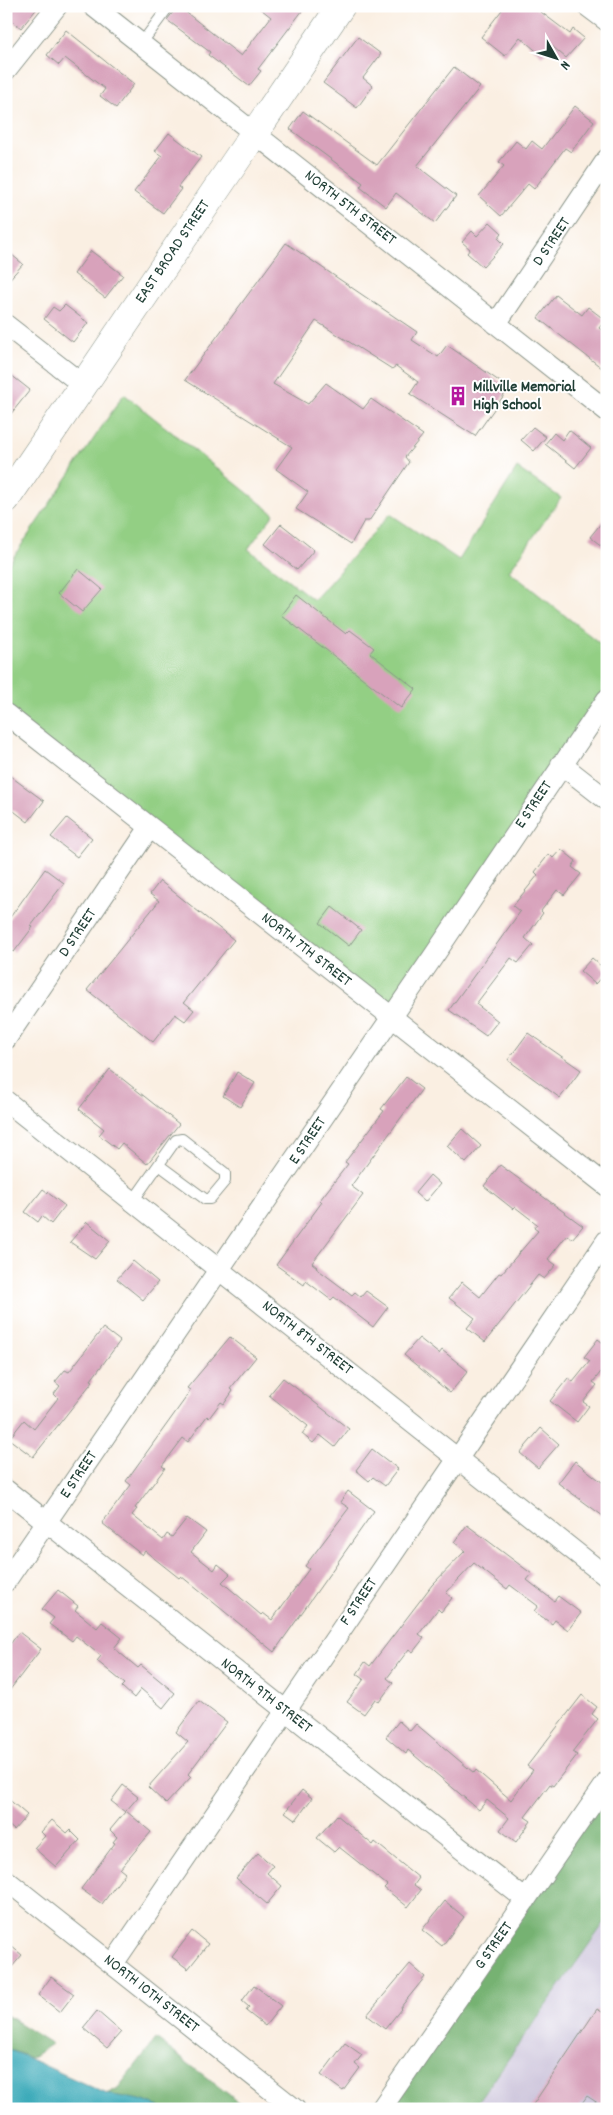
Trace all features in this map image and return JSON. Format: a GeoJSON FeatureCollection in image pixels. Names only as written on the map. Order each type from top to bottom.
{"type":"FeatureCollection","features":[{"type":"Feature","properties":{"kind":"main road","name":"EAST BROAD STREET"},"geometry":{"type":"LineString","coordinates":[[6,499],[341,6]]}},
{"type":"Feature","properties":{"kind":"street"},"geometry":{"type":"LineString","coordinates":[[6,70],[57,6]]}},
{"type":"Feature","properties":{"kind":"street","name":"NORTH 5TH STREET"},"geometry":{"type":"LineString","coordinates":[[93,6],[607,411]]}},
{"type":"Feature","properties":{"kind":"street"},"geometry":{"type":"LineString","coordinates":[[588,6],[607,21]]}},
{"type":"Feature","properties":{"kind":"street","name":"D STREET"},"geometry":{"type":"LineString","coordinates":[[496,324],[607,159]]}},
{"type":"Feature","properties":{"kind":"street"},"geometry":{"type":"LineString","coordinates":[[6,325],[83,385]]}},
{"type":"Feature","properties":{"kind":"street","name":"E STREET"},"geometry":{"type":"LineString","coordinates":[[6,1581],[607,699]]}},
{"type":"Feature","properties":{"kind":"street","name":"NORTH 7TH STREET"},"geometry":{"type":"LineString","coordinates":[[6,714],[607,1186]]}},
{"type":"Feature","properties":{"kind":"street"},"geometry":{"type":"LineString","coordinates":[[561,764],[607,800]]}},
{"type":"Feature","properties":{"kind":"street","name":"D STREET"},"geometry":{"type":"LineString","coordinates":[[6,1039],[150,827]]}},
{"type":"Feature","properties":{"kind":"street","name":"NORTH 8TH STREET"},"geometry":{"type":"LineString","coordinates":[[6,1101],[607,1577]]}},
{"type":"Feature","properties":{"kind":"street","name":"F STREET"},"geometry":{"type":"LineString","coordinates":[[113,1964],[607,1240]]}},
{"type":"Feature","properties":{"kind":"street","name":"NORTH 9TH STREET"},"geometry":{"type":"LineString","coordinates":[[6,1490],[526,1900]]}},
{"type":"Feature","properties":{"kind":"street","name":"G STREET"},"geometry":{"type":"LineString","coordinates":[[381,2109],[607,1782]]}},
{"type":"Feature","properties":{"kind":"street","name":"NORTH 10TH STREET"},"geometry":{"type":"LineString","coordinates":[[6,1880],[295,2109]]}},
{"type":"Feature","properties":{"kind":"lane"},"geometry":{"type":"LineString","coordinates":[[141,44],[169,6]]}},
{"type":"Feature","properties":{"kind":"lane"},"geometry":{"type":"LineString","coordinates":[[133,1201],[176,1140],[182,1139],[219,1167],[225,1173],[225,1181],[210,1199],[205,1199],[159,1165]]}},
{"type":"Feature","properties":{"kind":"shaded area"},"geometry":{"type":"Polygon","coordinates":[[[607,1919],[607,2109],[473,2109],[607,1919]]]}},
{"type":"Feature","properties":{"kind":"green space"},"geometry":{"type":"Polygon","coordinates":[[[124,394],[274,514],[248,549],[314,600],[390,514],[459,560],[517,468],[561,498],[509,571],[607,649],[607,690],[389,1014],[6,715],[6,568],[124,394]]]}},
{"type":"Feature","properties":{"kind":"green space"},"geometry":{"type":"Polygon","coordinates":[[[607,1781],[607,1919],[473,2109],[383,2109],[607,1781]]]}},
{"type":"Feature","properties":{"kind":"green space"},"geometry":{"type":"Polygon","coordinates":[[[6,2015],[52,2044],[31,2058],[6,2048],[6,2015]]]}},
{"type":"Feature","properties":{"kind":"green space"},"geometry":{"type":"Polygon","coordinates":[[[156,2039],[248,2109],[164,2109],[141,2100],[107,2094],[118,2088],[156,2039]]]}},
{"type":"Feature","properties":{"kind":"water"},"geometry":{"type":"Polygon","coordinates":[[[6,2048],[107,2094],[141,2100],[164,2109],[6,2109],[6,2048]]]}},
{"type":"Feature","properties":{"kind":"building"},"geometry":{"type":"Polygon","coordinates":[[[14,6],[39,6],[21,28],[6,16],[14,6]]]}},
{"type":"Feature","properties":{"kind":"building"},"geometry":{"type":"Polygon","coordinates":[[[178,6],[241,56],[271,17],[257,6],[306,6],[258,69],[261,71],[249,86],[208,55],[210,52],[167,20],[178,6]]]}},
{"type":"Feature","properties":{"kind":"building"},"geometry":{"type":"Polygon","coordinates":[[[505,6],[533,6],[570,34],[573,29],[584,38],[566,58],[552,46],[542,56],[520,37],[505,56],[481,37],[505,6]]]}},
{"type":"Feature","properties":{"kind":"building"},"geometry":{"type":"Polygon","coordinates":[[[66,30],[134,84],[116,108],[100,96],[105,89],[65,58],[59,65],[47,55],[66,30]]]}},
{"type":"Feature","properties":{"kind":"building"},"geometry":{"type":"Polygon","coordinates":[[[358,37],[381,54],[363,78],[373,86],[357,108],[323,83],[358,37]]]}},
{"type":"Feature","properties":{"kind":"building"},"geometry":{"type":"Polygon","coordinates":[[[454,67],[480,87],[417,166],[456,196],[435,223],[396,193],[386,207],[360,187],[363,183],[290,129],[303,111],[377,165],[454,67]]]}},
{"type":"Feature","properties":{"kind":"building"},"geometry":{"type":"Polygon","coordinates":[[[575,106],[594,121],[571,152],[565,148],[534,189],[528,184],[501,216],[479,196],[504,166],[499,162],[516,141],[526,149],[532,141],[542,149],[575,106]]]}},
{"type":"Feature","properties":{"kind":"building"},"geometry":{"type":"Polygon","coordinates":[[[169,133],[201,157],[178,187],[181,189],[163,213],[134,192],[162,156],[155,151],[169,133]]]}},
{"type":"Feature","properties":{"kind":"building"},"geometry":{"type":"Polygon","coordinates":[[[490,222],[502,233],[498,238],[504,244],[483,267],[467,253],[470,249],[462,242],[472,231],[477,236],[490,222]]]}},
{"type":"Feature","properties":{"kind":"building","name":"Millville Memorial High School"},"geometry":{"type":"Polygon","coordinates":[[[286,243],[417,332],[412,340],[438,357],[447,345],[509,388],[475,436],[410,394],[418,382],[396,366],[392,369],[316,321],[273,384],[308,404],[326,383],[363,409],[371,399],[423,435],[405,457],[409,462],[369,521],[364,521],[351,544],[296,509],[308,492],[276,469],[292,447],[185,380],[286,243]]]}},
{"type":"Feature","properties":{"kind":"building"},"geometry":{"type":"Polygon","coordinates":[[[6,250],[23,264],[6,283],[6,250]]]}},
{"type":"Feature","properties":{"kind":"building"},"geometry":{"type":"Polygon","coordinates":[[[91,251],[123,275],[105,298],[74,274],[91,251]]]}},
{"type":"Feature","properties":{"kind":"building"},"geometry":{"type":"Polygon","coordinates":[[[556,295],[582,315],[588,307],[605,320],[599,328],[607,334],[607,372],[538,318],[556,295]]]}},
{"type":"Feature","properties":{"kind":"building"},"geometry":{"type":"Polygon","coordinates":[[[65,305],[88,323],[73,342],[44,319],[53,307],[59,311],[65,305]]]}},
{"type":"Feature","properties":{"kind":"building"},"geometry":{"type":"Polygon","coordinates":[[[6,371],[30,390],[6,420],[6,371]]]}},
{"type":"Feature","properties":{"kind":"building"},"geometry":{"type":"Polygon","coordinates":[[[533,427],[546,437],[534,451],[521,440],[533,427]]]}},
{"type":"Feature","properties":{"kind":"building"},"geometry":{"type":"Polygon","coordinates":[[[569,430],[591,448],[575,468],[545,444],[554,433],[562,440],[569,430]]]}},
{"type":"Feature","properties":{"kind":"building"},"geometry":{"type":"Polygon","coordinates":[[[607,516],[607,550],[590,537],[607,516]]]}},
{"type":"Feature","properties":{"kind":"building"},"geometry":{"type":"Polygon","coordinates":[[[281,524],[314,550],[297,570],[265,544],[281,524]]]}},
{"type":"Feature","properties":{"kind":"building"},"geometry":{"type":"Polygon","coordinates":[[[78,569],[102,589],[82,612],[59,593],[78,569]]]}},
{"type":"Feature","properties":{"kind":"building"},"geometry":{"type":"Polygon","coordinates":[[[296,595],[346,634],[350,630],[374,648],[370,653],[416,689],[401,708],[281,615],[296,595]]]}},
{"type":"Feature","properties":{"kind":"building"},"geometry":{"type":"Polygon","coordinates":[[[6,773],[44,801],[28,822],[6,805],[6,773]]]}},
{"type":"Feature","properties":{"kind":"building"},"geometry":{"type":"Polygon","coordinates":[[[67,818],[92,838],[77,857],[51,837],[67,818]]]}},
{"type":"Feature","properties":{"kind":"building"},"geometry":{"type":"Polygon","coordinates":[[[561,849],[576,861],[572,867],[581,874],[564,895],[557,890],[541,911],[543,913],[525,938],[533,945],[518,963],[511,958],[476,1004],[498,1021],[486,1036],[449,1010],[520,912],[513,906],[538,875],[535,872],[549,854],[553,858],[561,849]]]}},
{"type":"Feature","properties":{"kind":"building"},"geometry":{"type":"Polygon","coordinates":[[[45,869],[64,883],[14,952],[6,946],[6,923],[45,869]]]}},
{"type":"Feature","properties":{"kind":"building"},"geometry":{"type":"Polygon","coordinates":[[[160,881],[234,940],[184,1002],[194,1010],[185,1021],[175,1014],[153,1042],[87,990],[159,901],[150,894],[160,881]]]}},
{"type":"Feature","properties":{"kind":"building"},"geometry":{"type":"Polygon","coordinates":[[[332,907],[361,930],[349,946],[320,923],[332,907]]]}},
{"type":"Feature","properties":{"kind":"building"},"geometry":{"type":"Polygon","coordinates":[[[592,958],[607,971],[595,984],[580,971],[592,958]]]}},
{"type":"Feature","properties":{"kind":"building"},"geometry":{"type":"Polygon","coordinates":[[[528,1033],[581,1070],[560,1098],[508,1060],[528,1033]]]}},
{"type":"Feature","properties":{"kind":"building"},"geometry":{"type":"Polygon","coordinates":[[[110,1069],[179,1124],[147,1164],[122,1143],[117,1149],[99,1135],[104,1129],[79,1109],[110,1069]]]}},
{"type":"Feature","properties":{"kind":"building"},"geometry":{"type":"Polygon","coordinates":[[[237,1072],[255,1083],[240,1107],[223,1096],[237,1072]]]}},
{"type":"Feature","properties":{"kind":"building"},"geometry":{"type":"Polygon","coordinates":[[[406,1077],[422,1089],[351,1186],[363,1195],[312,1263],[352,1295],[355,1292],[361,1297],[366,1291],[388,1307],[373,1327],[334,1297],[331,1300],[306,1281],[304,1285],[276,1265],[322,1202],[320,1200],[348,1164],[345,1162],[384,1111],[381,1109],[406,1077]]]}},
{"type":"Feature","properties":{"kind":"building"},"geometry":{"type":"Polygon","coordinates":[[[462,1129],[481,1146],[466,1163],[447,1146],[462,1129]]]}},
{"type":"Feature","properties":{"kind":"building"},"geometry":{"type":"Polygon","coordinates":[[[500,1165],[583,1226],[572,1239],[567,1235],[548,1259],[556,1265],[544,1279],[538,1275],[485,1342],[467,1328],[475,1318],[449,1298],[462,1282],[480,1297],[499,1273],[501,1274],[538,1231],[534,1228],[537,1224],[515,1207],[513,1209],[484,1186],[500,1165]]]}},
{"type":"Feature","properties":{"kind":"building"},"geometry":{"type":"Polygon","coordinates":[[[430,1175],[440,1184],[425,1202],[415,1193],[430,1175]]]}},
{"type":"Feature","properties":{"kind":"building"},"geometry":{"type":"Polygon","coordinates":[[[43,1189],[65,1206],[51,1224],[42,1216],[38,1222],[25,1212],[43,1189]]]}},
{"type":"Feature","properties":{"kind":"building"},"geometry":{"type":"Polygon","coordinates":[[[87,1222],[110,1241],[95,1259],[70,1242],[87,1222]]]}},
{"type":"Feature","properties":{"kind":"building"},"geometry":{"type":"Polygon","coordinates":[[[133,1261],[158,1282],[143,1300],[117,1279],[133,1261]]]}},
{"type":"Feature","properties":{"kind":"building"},"geometry":{"type":"Polygon","coordinates":[[[103,1328],[120,1341],[91,1380],[93,1381],[33,1457],[9,1439],[24,1420],[34,1429],[58,1398],[54,1394],[60,1386],[55,1382],[65,1370],[69,1372],[103,1328]]]}},
{"type":"Feature","properties":{"kind":"building"},"geometry":{"type":"Polygon","coordinates":[[[230,1337],[256,1357],[230,1389],[233,1391],[224,1404],[221,1402],[209,1418],[207,1416],[188,1442],[183,1438],[162,1466],[165,1468],[135,1508],[137,1509],[132,1515],[163,1540],[167,1534],[172,1537],[187,1518],[206,1532],[191,1552],[214,1570],[218,1564],[230,1574],[222,1582],[261,1615],[263,1613],[272,1620],[309,1569],[305,1566],[349,1508],[340,1502],[348,1491],[374,1511],[274,1652],[181,1576],[179,1578],[145,1551],[142,1555],[102,1523],[131,1485],[126,1481],[185,1399],[190,1390],[187,1388],[230,1337]]]}},
{"type":"Feature","properties":{"kind":"building"},"geometry":{"type":"Polygon","coordinates":[[[419,1338],[439,1354],[442,1350],[468,1371],[450,1393],[404,1355],[419,1338]]]}},
{"type":"Feature","properties":{"kind":"building"},"geometry":{"type":"Polygon","coordinates":[[[598,1339],[607,1346],[607,1364],[593,1382],[597,1385],[583,1402],[589,1406],[577,1422],[550,1401],[568,1378],[573,1382],[590,1361],[584,1357],[598,1339]]]}},
{"type":"Feature","properties":{"kind":"building"},"geometry":{"type":"Polygon","coordinates":[[[283,1378],[349,1429],[335,1447],[320,1435],[313,1443],[302,1434],[308,1426],[269,1395],[283,1378]]]}},
{"type":"Feature","properties":{"kind":"building"},"geometry":{"type":"Polygon","coordinates":[[[541,1428],[559,1444],[538,1468],[520,1453],[541,1428]]]}},
{"type":"Feature","properties":{"kind":"building"},"geometry":{"type":"Polygon","coordinates":[[[372,1449],[398,1469],[385,1486],[373,1477],[369,1481],[356,1470],[372,1449]]]}},
{"type":"Feature","properties":{"kind":"building"},"geometry":{"type":"Polygon","coordinates":[[[575,1461],[607,1486],[607,1519],[558,1483],[575,1461]]]}},
{"type":"Feature","properties":{"kind":"building"},"geometry":{"type":"Polygon","coordinates":[[[467,1525],[532,1574],[527,1580],[554,1601],[558,1596],[581,1613],[568,1630],[555,1620],[552,1624],[534,1611],[538,1606],[510,1585],[507,1589],[474,1563],[446,1593],[452,1598],[441,1612],[438,1609],[419,1634],[424,1638],[413,1652],[409,1649],[387,1678],[393,1683],[379,1702],[375,1699],[364,1714],[347,1702],[364,1679],[357,1674],[365,1662],[370,1666],[432,1585],[465,1551],[454,1542],[467,1525]]]}},
{"type":"Feature","properties":{"kind":"building"},"geometry":{"type":"Polygon","coordinates":[[[58,1590],[78,1606],[75,1610],[97,1628],[102,1622],[122,1638],[114,1648],[138,1668],[141,1665],[175,1693],[163,1708],[141,1689],[134,1698],[122,1687],[125,1684],[97,1661],[101,1656],[76,1636],[72,1641],[49,1624],[54,1618],[42,1609],[58,1590]]]}},
{"type":"Feature","properties":{"kind":"building"},"geometry":{"type":"Polygon","coordinates":[[[19,1632],[41,1649],[6,1695],[6,1650],[19,1632]]]}},
{"type":"Feature","properties":{"kind":"building"},"geometry":{"type":"Polygon","coordinates":[[[582,1695],[597,1707],[592,1714],[598,1719],[572,1752],[577,1755],[553,1786],[550,1784],[525,1817],[531,1821],[516,1842],[500,1830],[509,1818],[487,1800],[479,1810],[408,1750],[406,1754],[386,1737],[399,1721],[410,1731],[416,1724],[474,1773],[476,1770],[511,1800],[533,1770],[527,1766],[582,1695]]]}},
{"type":"Feature","properties":{"kind":"building"},"geometry":{"type":"Polygon","coordinates":[[[199,1701],[227,1722],[188,1774],[191,1777],[166,1804],[148,1787],[188,1742],[176,1732],[199,1701]]]}},
{"type":"Feature","properties":{"kind":"building"},"geometry":{"type":"Polygon","coordinates":[[[123,1785],[138,1797],[126,1811],[151,1832],[120,1869],[125,1873],[102,1904],[81,1889],[115,1843],[113,1842],[117,1837],[110,1830],[125,1812],[111,1801],[123,1785]]]}},
{"type":"Feature","properties":{"kind":"building"},"geometry":{"type":"Polygon","coordinates":[[[302,1790],[312,1798],[296,1820],[285,1812],[302,1790]]]}},
{"type":"Feature","properties":{"kind":"building"},"geometry":{"type":"Polygon","coordinates":[[[6,1797],[27,1815],[14,1830],[6,1823],[6,1797]]]}},
{"type":"Feature","properties":{"kind":"building"},"geometry":{"type":"Polygon","coordinates":[[[337,1815],[373,1845],[375,1842],[419,1878],[414,1885],[421,1890],[408,1907],[384,1888],[387,1885],[339,1847],[334,1852],[317,1838],[337,1815]]]}},
{"type":"Feature","properties":{"kind":"building"},"geometry":{"type":"Polygon","coordinates":[[[52,1820],[67,1833],[70,1830],[80,1840],[56,1867],[34,1848],[45,1836],[41,1832],[52,1820]]]}},
{"type":"Feature","properties":{"kind":"building"},"geometry":{"type":"Polygon","coordinates":[[[258,1853],[273,1866],[267,1873],[282,1886],[267,1904],[236,1878],[258,1853]]]}},
{"type":"Feature","properties":{"kind":"building"},"geometry":{"type":"Polygon","coordinates":[[[445,1901],[464,1917],[442,1946],[422,1930],[445,1901]]]}},
{"type":"Feature","properties":{"kind":"building"},"geometry":{"type":"Polygon","coordinates":[[[192,1931],[208,1944],[188,1969],[172,1957],[192,1931]]]}},
{"type":"Feature","properties":{"kind":"building"},"geometry":{"type":"Polygon","coordinates":[[[6,1942],[22,1955],[6,1974],[6,1942]]]}},
{"type":"Feature","properties":{"kind":"building"},"geometry":{"type":"Polygon","coordinates":[[[410,1964],[425,1977],[385,2029],[367,2015],[410,1964]]]}},
{"type":"Feature","properties":{"kind":"building"},"geometry":{"type":"Polygon","coordinates":[[[51,1977],[74,1994],[60,2012],[38,1995],[51,1977]]]}},
{"type":"Feature","properties":{"kind":"building"},"geometry":{"type":"Polygon","coordinates":[[[254,1985],[281,2006],[265,2026],[246,2011],[249,2007],[242,2001],[254,1985]]]}},
{"type":"Feature","properties":{"kind":"building"},"geometry":{"type":"Polygon","coordinates":[[[597,2009],[607,2015],[607,2109],[587,2096],[578,2109],[530,2109],[597,2009]]]}},
{"type":"Feature","properties":{"kind":"building"},"geometry":{"type":"Polygon","coordinates":[[[97,2011],[121,2032],[107,2048],[83,2028],[97,2011]]]}},
{"type":"Feature","properties":{"kind":"building"},"geometry":{"type":"Polygon","coordinates":[[[345,2043],[362,2055],[355,2064],[360,2068],[343,2091],[321,2075],[345,2043]]]}},
{"type":"Feature","properties":{"kind":"place","name":"Millville Memorial High School"},"geometry":{"type":"Point","coordinates":[458,396]}}]}
